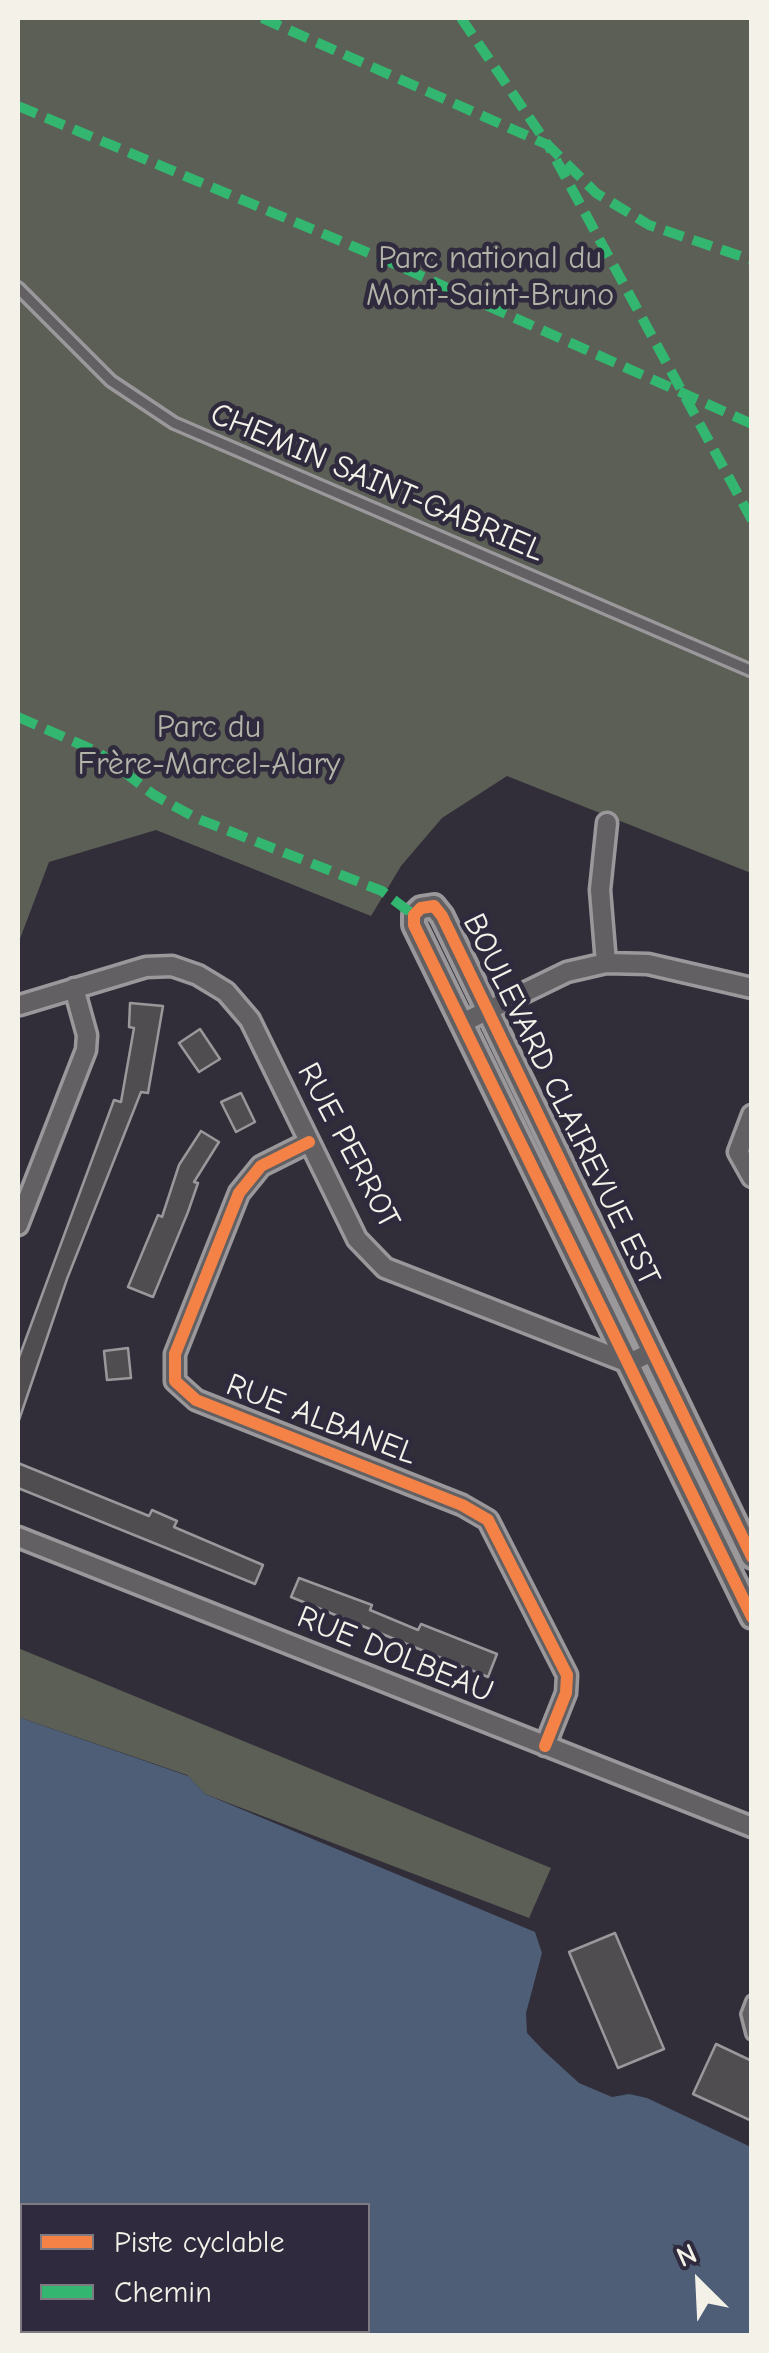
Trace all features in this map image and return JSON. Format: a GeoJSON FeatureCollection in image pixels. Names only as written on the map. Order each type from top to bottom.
{"type":"FeatureCollection","features":[{"type":"Feature","properties":{"kind":"street"},"geometry":{"type":"LineString","coordinates":[[606,962],[600,890],[607,823]]}},
{"type":"Feature","properties":{"kind":"street","name":"BOULEVARD CLAIREVUE EST"},"geometry":{"type":"LineString","coordinates":[[752,1557],[438,910],[431,906],[421,908],[413,921],[752,1618]]}},
{"type":"Feature","properties":{"kind":"street"},"geometry":{"type":"LineString","coordinates":[[464,1022],[567,972],[606,962],[648,964],[752,988]]}},
{"type":"Feature","properties":{"kind":"street","name":"RUE PERROT"},"geometry":{"type":"LineString","coordinates":[[20,1004],[146,967],[172,966],[226,992],[250,1020],[357,1239],[385,1268],[629,1363]]}},
{"type":"Feature","properties":{"kind":"street"},"geometry":{"type":"LineString","coordinates":[[18,1225],[86,1050],[87,1035],[74,988]]}},
{"type":"Feature","properties":{"kind":"street"},"geometry":{"type":"LineString","coordinates":[[752,1114],[738,1152],[752,1177]]}},
{"type":"Feature","properties":{"kind":"street","name":"RUE ALBANEL"},"geometry":{"type":"LineString","coordinates":[[309,1142],[261,1166],[240,1193],[175,1354],[175,1381],[196,1400],[462,1504],[488,1520],[566,1675],[566,1692],[545,1746]]}},
{"type":"Feature","properties":{"kind":"street"},"geometry":{"type":"LineString","coordinates":[[629,1363],[652,1352]]}},
{"type":"Feature","properties":{"kind":"street","name":"RUE DOLBEAU"},"geometry":{"type":"LineString","coordinates":[[18,1537],[752,1827]]}},
{"type":"Feature","properties":{"kind":"lane","name":"CHEMIN SAINT-GABRIEL"},"geometry":{"type":"LineString","coordinates":[[18,288],[111,381],[174,423],[752,670]]}},
{"type":"Feature","properties":{"kind":"lane"},"geometry":{"type":"LineString","coordinates":[[752,2001],[747,2014],[752,2034]]}},
{"type":"Feature","properties":{"kind":"green space","name":"Parc national du Mont-Saint-Bruno"},"geometry":{"type":"Polygon","coordinates":[[[18,18],[751,18],[751,873],[507,776],[442,818],[401,866],[371,916],[156,830],[49,862],[18,944],[18,18]]]}},
{"type":"Feature","properties":{"kind":"green space"},"geometry":{"type":"Polygon","coordinates":[[[18,1648],[551,1868],[529,1918],[205,1794],[187,1775],[18,1717],[18,1648]]]}},
{"type":"Feature","properties":{"kind":"water"},"geometry":{"type":"Polygon","coordinates":[[[18,1717],[188,1776],[205,1794],[535,1932],[542,1953],[526,2013],[527,2033],[544,2051],[579,2083],[612,2097],[629,2094],[647,2098],[751,2147],[752,2330],[747,2335],[18,2335],[18,1717]]]}},
{"type":"Feature","properties":{"kind":"building"},"geometry":{"type":"Polygon","coordinates":[[[130,1003],[163,1006],[148,1093],[141,1092],[67,1279],[18,1423],[18,1360],[114,1100],[121,1102],[134,1028],[129,1027],[130,1003]]]}},
{"type":"Feature","properties":{"kind":"building"},"geometry":{"type":"Polygon","coordinates":[[[200,1029],[220,1059],[199,1072],[179,1043],[200,1029]]]}},
{"type":"Feature","properties":{"kind":"building"},"geometry":{"type":"Polygon","coordinates":[[[241,1093],[255,1122],[236,1132],[221,1102],[241,1093]]]}},
{"type":"Feature","properties":{"kind":"building"},"geometry":{"type":"Polygon","coordinates":[[[201,1131],[219,1142],[194,1182],[198,1183],[188,1212],[153,1297],[128,1287],[158,1215],[162,1217],[179,1165],[201,1131]]]}},
{"type":"Feature","properties":{"kind":"building"},"geometry":{"type":"Polygon","coordinates":[[[128,1348],[131,1378],[107,1380],[104,1351],[128,1348]]]}},
{"type":"Feature","properties":{"kind":"building"},"geometry":{"type":"Polygon","coordinates":[[[18,1463],[149,1516],[152,1510],[177,1521],[174,1527],[263,1565],[255,1584],[18,1488],[18,1463]]]}},
{"type":"Feature","properties":{"kind":"building"},"geometry":{"type":"Polygon","coordinates":[[[299,1578],[372,1605],[370,1610],[418,1630],[421,1624],[497,1654],[488,1677],[291,1597],[299,1578]]]}},
{"type":"Feature","properties":{"kind":"building"},"geometry":{"type":"Polygon","coordinates":[[[615,1933],[664,2049],[618,2068],[569,1952],[615,1933]]]}},
{"type":"Feature","properties":{"kind":"building"},"geometry":{"type":"Polygon","coordinates":[[[716,2044],[752,2061],[752,2121],[693,2094],[716,2044]]]}},
{"type":"Feature","properties":{"kind":"marked path"},"geometry":{"type":"LineString","coordinates":[[262,18],[548,145],[752,520]]}},
{"type":"Feature","properties":{"kind":"marked path"},"geometry":{"type":"LineString","coordinates":[[461,18],[548,145],[596,193],[649,225],[752,260]]}},
{"type":"Feature","properties":{"kind":"marked path"},"geometry":{"type":"LineString","coordinates":[[18,106],[381,258],[752,424]]}},
{"type":"Feature","properties":{"kind":"marked path"},"geometry":{"type":"LineString","coordinates":[[18,717],[98,752],[154,795],[196,818],[382,891],[414,915]]}},
{"type":"Feature","properties":{"kind":"cycle path"},"geometry":{"type":"LineString","coordinates":[[752,1557],[442,916],[434,906],[421,908],[414,915],[414,925],[752,1617]]}},
{"type":"Feature","properties":{"kind":"cycle path"},"geometry":{"type":"LineString","coordinates":[[309,1142],[261,1166],[239,1193],[175,1354],[175,1381],[196,1400],[462,1505],[488,1520],[567,1675],[566,1693],[545,1746]]}},
{"type":"Feature","properties":{"kind":"park label","name":"Parc du Frère-Marcel-Alary"},"geometry":{"type":"Point","coordinates":[209,746]}}]}
